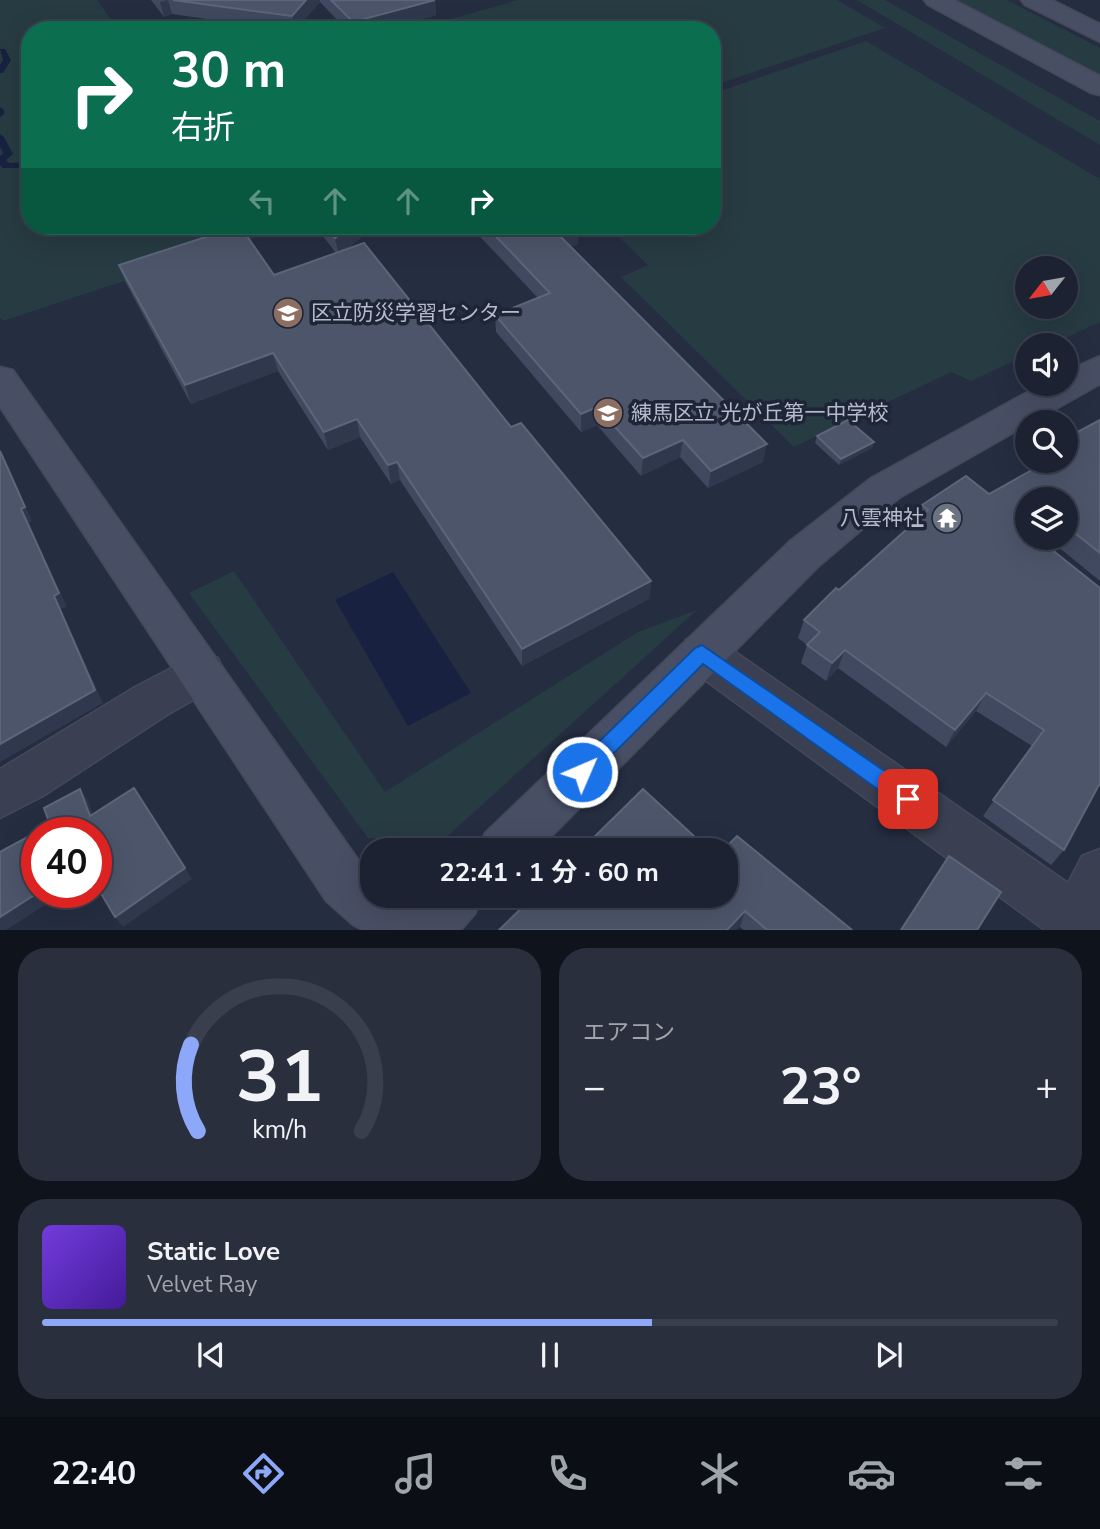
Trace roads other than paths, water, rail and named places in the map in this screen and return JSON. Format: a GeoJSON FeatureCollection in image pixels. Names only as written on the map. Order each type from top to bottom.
{"type":"FeatureCollection","features":[{"type":"Feature","properties":{"kind":"street"},"geometry":{"type":"LineString","coordinates":[[936,0],[1100,87]]}},
{"type":"Feature","properties":{"kind":"street"},"geometry":{"type":"LineString","coordinates":[[1033,0],[1100,34]]}},
{"type":"Feature","properties":{"kind":"street"},"geometry":{"type":"LineString","coordinates":[[515,838],[806,553],[885,488],[1100,368]]}},
{"type":"Feature","properties":{"kind":"street"},"geometry":{"type":"LineString","coordinates":[[0,379],[202,672],[367,919],[440,914],[446,908]]}},
{"type":"Feature","properties":{"kind":"street"},"geometry":{"type":"LineString","coordinates":[[702,653],[1080,927],[1100,874]]}},
{"type":"Feature","properties":{"kind":"street"},"geometry":{"type":"LineString","coordinates":[[0,795],[41,773],[155,696],[202,672]]}},
{"type":"Feature","properties":{"kind":"water"},"geometry":{"type":"Polygon","coordinates":[[[393,572],[471,693],[408,726],[335,600],[393,572]]]}},
{"type":"Feature","properties":{"kind":"waterway"},"geometry":{"type":"LineString","coordinates":[[0,71],[7,60],[2,51]]}},
{"type":"Feature","properties":{"kind":"waterway"},"geometry":{"type":"LineString","coordinates":[[0,137],[8,154],[1,160],[6,166],[21,165]]}},
{"type":"Feature","properties":{"kind":"place","name":"区立防災学習センター"},"geometry":{"type":"Point","coordinates":[288,313]}},
{"type":"Feature","properties":{"kind":"place","name":"練馬区立 光が丘第一中学校"},"geometry":{"type":"Point","coordinates":[608,413]}},
{"type":"Feature","properties":{"kind":"place","name":"八雲神社"},"geometry":{"type":"Point","coordinates":[947,518]}}]}
